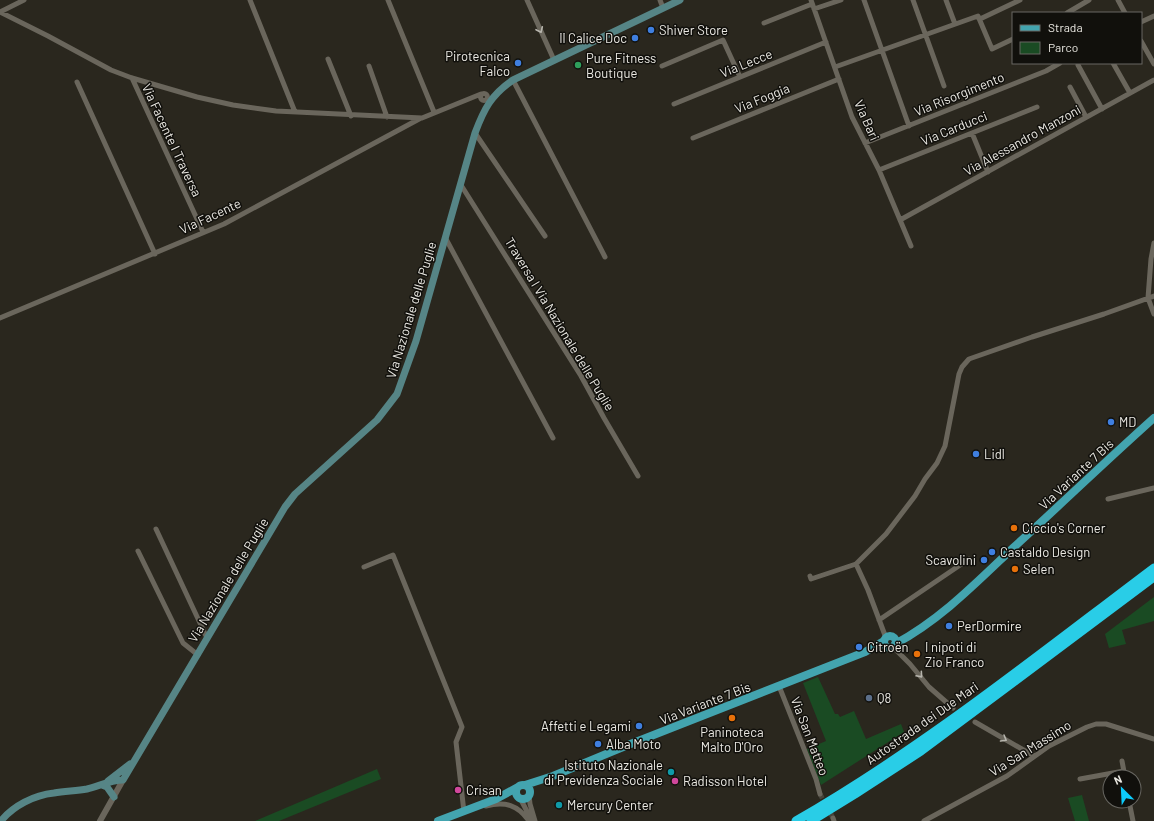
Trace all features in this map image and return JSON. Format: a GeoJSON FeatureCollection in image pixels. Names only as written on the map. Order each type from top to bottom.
{"type":"FeatureCollection","features":[{"type":"Feature","properties":{"kind":"highway","name":"Autostrada dei Due Mari"},"geometry":{"type":"LineString","coordinates":[[796,821],[851,788],[916,745],[1154,568]]}},
{"type":"Feature","properties":{"kind":"highway","name":"Autostrada dei Due Mari"},"geometry":{"type":"LineString","coordinates":[[811,821],[855,794],[927,746],[1154,578]]}},
{"type":"Feature","properties":{"kind":"main road","name":"Via Nazionale delle Puglie"},"geometry":{"type":"LineString","coordinates":[[122,782],[285,507],[295,494],[377,420],[397,394],[416,341],[484,110],[498,91],[513,80],[680,0]]}},
{"type":"Feature","properties":{"kind":"main road","name":"Via Variante 7 Bis"},"geometry":{"type":"LineString","coordinates":[[438,821],[496,799],[521,786],[553,776],[890,642],[924,626],[977,582],[1154,418]]}},
{"type":"Feature","properties":{"kind":"main road"},"geometry":{"type":"LineString","coordinates":[[102,785],[136,760]]}},
{"type":"Feature","properties":{"kind":"main road","name":"Via Variante 7 Bis"},"geometry":{"type":"LineString","coordinates":[[530,795],[553,776]]}},
{"type":"Feature","properties":{"kind":"main road"},"geometry":{"type":"LineString","coordinates":[[1,821],[6,814],[28,800],[43,795],[54,792],[77,791],[112,781],[122,782]]}},
{"type":"Feature","properties":{"kind":"main road"},"geometry":{"type":"LineString","coordinates":[[102,785],[107,787],[114,796]]}},
{"type":"Feature","properties":{"kind":"main road"},"geometry":{"type":"LineString","coordinates":[[521,786],[530,789],[530,795],[524,799],[520,798],[516,792],[521,786]]}},
{"type":"Feature","properties":{"kind":"main road","name":"Via Variante 7 Bis"},"geometry":{"type":"LineString","coordinates":[[496,799],[520,798]]}},
{"type":"Feature","properties":{"kind":"street"},"geometry":{"type":"LineString","coordinates":[[0,12],[24,0]]}},
{"type":"Feature","properties":{"kind":"street"},"geometry":{"type":"LineString","coordinates":[[250,0],[295,112]]}},
{"type":"Feature","properties":{"kind":"street"},"geometry":{"type":"LineString","coordinates":[[388,0],[434,112]]}},
{"type":"Feature","properties":{"kind":"street"},"geometry":{"type":"LineString","coordinates":[[526,0],[554,60]]}},
{"type":"Feature","properties":{"kind":"street"},"geometry":{"type":"LineString","coordinates":[[660,0],[664,8]]}},
{"type":"Feature","properties":{"kind":"street"},"geometry":{"type":"LineString","coordinates":[[764,23],[812,5],[841,0]]}},
{"type":"Feature","properties":{"kind":"street"},"geometry":{"type":"LineString","coordinates":[[864,0],[909,126]]}},
{"type":"Feature","properties":{"kind":"street"},"geometry":{"type":"LineString","coordinates":[[913,0],[944,86]]}},
{"type":"Feature","properties":{"kind":"street"},"geometry":{"type":"LineString","coordinates":[[946,0],[955,24]]}},
{"type":"Feature","properties":{"kind":"street"},"geometry":{"type":"LineString","coordinates":[[835,68],[955,24],[979,17],[1020,0]]}},
{"type":"Feature","properties":{"kind":"street"},"geometry":{"type":"LineString","coordinates":[[1069,12],[1089,0]]}},
{"type":"Feature","properties":{"kind":"street"},"geometry":{"type":"LineString","coordinates":[[1118,0],[1124,12]]}},
{"type":"Feature","properties":{"kind":"street","name":"Via Bari"},"geometry":{"type":"LineString","coordinates":[[812,5],[852,117],[879,170],[911,246]]}},
{"type":"Feature","properties":{"kind":"street"},"geometry":{"type":"LineString","coordinates":[[0,12],[112,70],[132,78],[197,97],[256,109],[351,116],[422,118]]}},
{"type":"Feature","properties":{"kind":"street"},"geometry":{"type":"LineString","coordinates":[[1142,22],[1154,16]]}},
{"type":"Feature","properties":{"kind":"street"},"geometry":{"type":"LineString","coordinates":[[979,17],[992,49],[1012,39]]}},
{"type":"Feature","properties":{"kind":"street"},"geometry":{"type":"LineString","coordinates":[[662,66],[723,40],[740,77]]}},
{"type":"Feature","properties":{"kind":"street","name":"Via Lecce"},"geometry":{"type":"LineString","coordinates":[[674,104],[826,42]]}},
{"type":"Feature","properties":{"kind":"street"},"geometry":{"type":"LineString","coordinates":[[1142,43],[1154,64]]}},
{"type":"Feature","properties":{"kind":"street"},"geometry":{"type":"LineString","coordinates":[[328,60],[351,116]]}},
{"type":"Feature","properties":{"kind":"street","name":"Via Risorgimento"},"geometry":{"type":"LineString","coordinates":[[865,143],[1046,71],[1058,64]]}},
{"type":"Feature","properties":{"kind":"street"},"geometry":{"type":"LineString","coordinates":[[1114,64],[1130,93]]}},
{"type":"Feature","properties":{"kind":"street"},"geometry":{"type":"LineString","coordinates":[[1078,65],[1102,109]]}},
{"type":"Feature","properties":{"kind":"street"},"geometry":{"type":"LineString","coordinates":[[369,66],[387,117]]}},
{"type":"Feature","properties":{"kind":"street","name":"Via Facente I Traversa"},"geometry":{"type":"LineString","coordinates":[[132,78],[203,232]]}},
{"type":"Feature","properties":{"kind":"street","name":"Via Foggia"},"geometry":{"type":"LineString","coordinates":[[693,138],[839,79]]}},
{"type":"Feature","properties":{"kind":"street"},"geometry":{"type":"LineString","coordinates":[[513,80],[605,257]]}},
{"type":"Feature","properties":{"kind":"street","name":"Via Alessandro Manzoni"},"geometry":{"type":"LineString","coordinates":[[900,220],[1154,80]]}},
{"type":"Feature","properties":{"kind":"street"},"geometry":{"type":"LineString","coordinates":[[77,82],[154,254]]}},
{"type":"Feature","properties":{"kind":"street"},"geometry":{"type":"LineString","coordinates":[[1070,88],[1086,117]]}},
{"type":"Feature","properties":{"kind":"street","name":"Via Facente"},"geometry":{"type":"LineString","coordinates":[[0,318],[224,224],[434,112],[498,91]]}},
{"type":"Feature","properties":{"kind":"street"},"geometry":{"type":"LineString","coordinates":[[483,96],[484,110]]}},
{"type":"Feature","properties":{"kind":"street","name":"Via Carducci"},"geometry":{"type":"LineString","coordinates":[[879,170],[1037,107]]}},
{"type":"Feature","properties":{"kind":"street"},"geometry":{"type":"LineString","coordinates":[[476,133],[545,236]]}},
{"type":"Feature","properties":{"kind":"street"},"geometry":{"type":"LineString","coordinates":[[972,133],[988,172]]}},
{"type":"Feature","properties":{"kind":"street","name":"Traversa I Via Nazionale delle Puglie"},"geometry":{"type":"LineString","coordinates":[[461,185],[581,376],[638,476]]}},
{"type":"Feature","properties":{"kind":"street"},"geometry":{"type":"LineString","coordinates":[[446,239],[553,438]]}},
{"type":"Feature","properties":{"kind":"street"},"geometry":{"type":"LineString","coordinates":[[1154,243],[1148,298],[1154,314]]}},
{"type":"Feature","properties":{"kind":"street"},"geometry":{"type":"LineString","coordinates":[[810,576],[811,579],[856,564],[886,534],[915,496],[937,463],[946,446],[959,374],[962,367],[969,359],[1154,296]]}},
{"type":"Feature","properties":{"kind":"street"},"geometry":{"type":"LineString","coordinates":[[1108,499],[1154,488]]}},
{"type":"Feature","properties":{"kind":"street"},"geometry":{"type":"LineString","coordinates":[[156,529],[207,638]]}},
{"type":"Feature","properties":{"kind":"street"},"geometry":{"type":"LineString","coordinates":[[138,551],[183,643],[198,655]]}},
{"type":"Feature","properties":{"kind":"street"},"geometry":{"type":"LineString","coordinates":[[364,567],[393,555],[462,727],[456,742],[464,812]]}},
{"type":"Feature","properties":{"kind":"street"},"geometry":{"type":"LineString","coordinates":[[879,620],[969,559]]}},
{"type":"Feature","properties":{"kind":"street"},"geometry":{"type":"LineString","coordinates":[[856,564],[879,620],[890,642],[933,692],[953,708]]}},
{"type":"Feature","properties":{"kind":"street","name":"Via San Matteo"},"geometry":{"type":"LineString","coordinates":[[779,686],[816,779],[820,794]]}},
{"type":"Feature","properties":{"kind":"street"},"geometry":{"type":"LineString","coordinates":[[975,722],[1034,756]]}},
{"type":"Feature","properties":{"kind":"street","name":"Via San Massimo"},"geometry":{"type":"LineString","coordinates":[[924,821],[1007,776],[1049,746],[1087,727],[1096,724],[1106,724],[1154,739]]}},
{"type":"Feature","properties":{"kind":"street"},"geometry":{"type":"LineString","coordinates":[[1122,761],[1124,769]]}},
{"type":"Feature","properties":{"kind":"street"},"geometry":{"type":"LineString","coordinates":[[1080,778],[1102,774]]}},
{"type":"Feature","properties":{"kind":"street","name":"Via Nazionale delle Puglie"},"geometry":{"type":"LineString","coordinates":[[100,821],[122,782]]}},
{"type":"Feature","properties":{"kind":"street"},"geometry":{"type":"LineString","coordinates":[[530,795],[530,804],[534,821]]}},
{"type":"Feature","properties":{"kind":"street"},"geometry":{"type":"LineString","coordinates":[[520,798],[534,821]]}},
{"type":"Feature","properties":{"kind":"street"},"geometry":{"type":"LineString","coordinates":[[473,808],[498,804],[509,805],[519,809],[524,813],[529,821]]}},
{"type":"Feature","properties":{"kind":"street"},"geometry":{"type":"LineString","coordinates":[[1131,809],[1133,821]]}},
{"type":"Feature","properties":{"kind":"green space"},"geometry":{"type":"Polygon","coordinates":[[[1154,597],[1154,621],[1122,630],[1126,644],[1109,648],[1105,634],[1154,597]]]}},
{"type":"Feature","properties":{"kind":"green space"},"geometry":{"type":"Polygon","coordinates":[[[818,677],[835,714],[838,714],[840,717],[854,711],[866,739],[901,724],[904,732],[821,785],[807,749],[826,741],[803,683],[818,677]]]}},
{"type":"Feature","properties":{"kind":"green space"},"geometry":{"type":"Polygon","coordinates":[[[377,769],[381,779],[279,821],[255,821],[377,769]]]}},
{"type":"Feature","properties":{"kind":"green space"},"geometry":{"type":"Polygon","coordinates":[[[1082,795],[1089,821],[1075,821],[1068,798],[1082,795]]]}},
{"type":"Feature","properties":{"kind":"tunnel"},"geometry":{"type":"LineString","coordinates":[[820,794],[833,818]]}},
{"type":"Feature","properties":{"kind":"place","name":"Shiver Store"},"geometry":{"type":"Point","coordinates":[651,30]}},
{"type":"Feature","properties":{"kind":"place","name":"Il Calice Doc"},"geometry":{"type":"Point","coordinates":[635,38]}},
{"type":"Feature","properties":{"kind":"place","name":"Pirotecnica Falco"},"geometry":{"type":"Point","coordinates":[518,63]}},
{"type":"Feature","properties":{"kind":"place","name":"Pure Fitness Boutique"},"geometry":{"type":"Point","coordinates":[578,65]}},
{"type":"Feature","properties":{"kind":"place","name":"MD"},"geometry":{"type":"Point","coordinates":[1111,422]}},
{"type":"Feature","properties":{"kind":"place","name":"Lidl"},"geometry":{"type":"Point","coordinates":[976,454]}},
{"type":"Feature","properties":{"kind":"place","name":"Ciccio's Corner"},"geometry":{"type":"Point","coordinates":[1014,528]}},
{"type":"Feature","properties":{"kind":"place","name":"Castaldo Design"},"geometry":{"type":"Point","coordinates":[992,552]}},
{"type":"Feature","properties":{"kind":"place","name":"Scavolini"},"geometry":{"type":"Point","coordinates":[984,560]}},
{"type":"Feature","properties":{"kind":"place","name":"Selen"},"geometry":{"type":"Point","coordinates":[1015,569]}},
{"type":"Feature","properties":{"kind":"place","name":"PerDormire"},"geometry":{"type":"Point","coordinates":[949,626]}},
{"type":"Feature","properties":{"kind":"place","name":"Citroën"},"geometry":{"type":"Point","coordinates":[859,647]}},
{"type":"Feature","properties":{"kind":"place","name":"I nipoti di Zio Franco"},"geometry":{"type":"Point","coordinates":[917,654]}},
{"type":"Feature","properties":{"kind":"place","name":"Q8"},"geometry":{"type":"Point","coordinates":[869,698]}},
{"type":"Feature","properties":{"kind":"place","name":"Paninoteca Malto D'Oro"},"geometry":{"type":"Point","coordinates":[732,718]}},
{"type":"Feature","properties":{"kind":"place","name":"Affetti e Legami"},"geometry":{"type":"Point","coordinates":[639,726]}},
{"type":"Feature","properties":{"kind":"place","name":"Alba Moto"},"geometry":{"type":"Point","coordinates":[598,744]}},
{"type":"Feature","properties":{"kind":"place","name":"Istituto Nazionale di Previdenza Sociale"},"geometry":{"type":"Point","coordinates":[671,772]}},
{"type":"Feature","properties":{"kind":"place","name":"Radisson Hotel"},"geometry":{"type":"Point","coordinates":[675,781]}},
{"type":"Feature","properties":{"kind":"place","name":"Crisan"},"geometry":{"type":"Point","coordinates":[458,790]}},
{"type":"Feature","properties":{"kind":"place","name":"Mercury Center"},"geometry":{"type":"Point","coordinates":[559,805]}}]}
